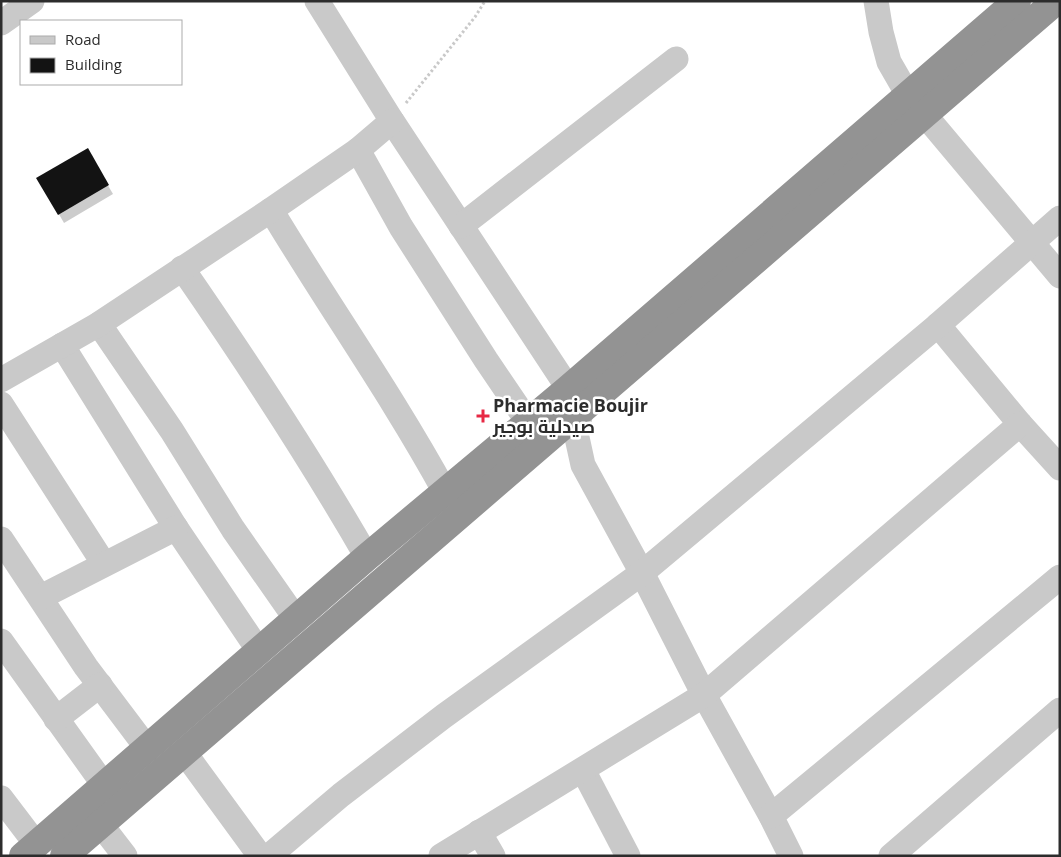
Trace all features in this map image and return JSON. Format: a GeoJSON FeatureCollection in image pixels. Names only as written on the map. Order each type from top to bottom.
{"type":"FeatureCollection","features":[{"type":"Feature","properties":{"kind":"highway"},"geometry":{"type":"LineString","coordinates":[[917,105],[1017,1]]}},
{"type":"Feature","properties":{"kind":"highway"},"geometry":{"type":"LineString","coordinates":[[64,856],[184,752],[575,399],[917,105],[1056,1]]}},
{"type":"Feature","properties":{"kind":"highway"},"geometry":{"type":"LineString","coordinates":[[29,850],[367,557],[528,422],[575,399]]}},
{"type":"Feature","properties":{"kind":"street"},"geometry":{"type":"LineString","coordinates":[[1,23],[32,1]]}},
{"type":"Feature","properties":{"kind":"street"},"geometry":{"type":"LineString","coordinates":[[317,1],[392,121],[575,399],[576,433],[583,465],[791,856]]}},
{"type":"Feature","properties":{"kind":"street"},"geometry":{"type":"LineString","coordinates":[[876,1],[881,32],[889,62],[917,105],[1060,276]]}},
{"type":"Feature","properties":{"kind":"street"},"geometry":{"type":"LineString","coordinates":[[461,226],[676,59]]}},
{"type":"Feature","properties":{"kind":"street"},"geometry":{"type":"LineString","coordinates":[[1,380],[99,324],[358,150],[392,121]]}},
{"type":"Feature","properties":{"kind":"street"},"geometry":{"type":"LineString","coordinates":[[358,150],[401,227],[528,422]]}},
{"type":"Feature","properties":{"kind":"street"},"geometry":{"type":"LineString","coordinates":[[271,210],[312,278],[415,438],[445,492]]}},
{"type":"Feature","properties":{"kind":"street"},"geometry":{"type":"LineString","coordinates":[[270,856],[340,796],[444,716],[642,573],[938,325],[1060,218]]}},
{"type":"Feature","properties":{"kind":"street"},"geometry":{"type":"LineString","coordinates":[[182,268],[224,328],[367,557]]}},
{"type":"Feature","properties":{"kind":"street"},"geometry":{"type":"LineString","coordinates":[[99,324],[172,432],[233,529],[296,619]]}},
{"type":"Feature","properties":{"kind":"street"},"geometry":{"type":"LineString","coordinates":[[938,325],[1020,424],[1060,468]]}},
{"type":"Feature","properties":{"kind":"street"},"geometry":{"type":"LineString","coordinates":[[62,345],[176,528],[259,652]]}},
{"type":"Feature","properties":{"kind":"street"},"geometry":{"type":"LineString","coordinates":[[1,404],[104,564]]}},
{"type":"Feature","properties":{"kind":"street"},"geometry":{"type":"LineString","coordinates":[[442,856],[704,695],[1020,424]]}},
{"type":"Feature","properties":{"kind":"street"},"geometry":{"type":"LineString","coordinates":[[41,597],[176,528]]}},
{"type":"Feature","properties":{"kind":"street"},"geometry":{"type":"LineString","coordinates":[[1,539],[86,666],[147,748]]}},
{"type":"Feature","properties":{"kind":"street"},"geometry":{"type":"LineString","coordinates":[[771,816],[1060,577]]}},
{"type":"Feature","properties":{"kind":"street"},"geometry":{"type":"LineString","coordinates":[[1,640],[104,785]]}},
{"type":"Feature","properties":{"kind":"street"},"geometry":{"type":"LineString","coordinates":[[56,719],[100,685]]}},
{"type":"Feature","properties":{"kind":"street"},"geometry":{"type":"LineString","coordinates":[[892,856],[1060,710]]}},
{"type":"Feature","properties":{"kind":"street"},"geometry":{"type":"LineString","coordinates":[[184,752],[260,856]]}},
{"type":"Feature","properties":{"kind":"street"},"geometry":{"type":"LineString","coordinates":[[583,770],[628,856]]}},
{"type":"Feature","properties":{"kind":"street"},"geometry":{"type":"LineString","coordinates":[[1,798],[29,850]]}},
{"type":"Feature","properties":{"kind":"street"},"geometry":{"type":"LineString","coordinates":[[84,803],[125,856]]}},
{"type":"Feature","properties":{"kind":"street"},"geometry":{"type":"LineString","coordinates":[[479,832],[492,856]]}},
{"type":"Feature","properties":{"kind":"path"},"geometry":{"type":"LineString","coordinates":[[392,121],[475,17],[485,1]]}},
{"type":"Feature","properties":{"kind":"building"},"geometry":{"type":"Polygon","coordinates":[[[88,148],[109,185],[58,215],[36,178],[88,148]]]}},
{"type":"Feature","properties":{"kind":"place","name":"Pharmacie Boujir صيدلية بوجير"},"geometry":{"type":"Point","coordinates":[483,416]}}]}
